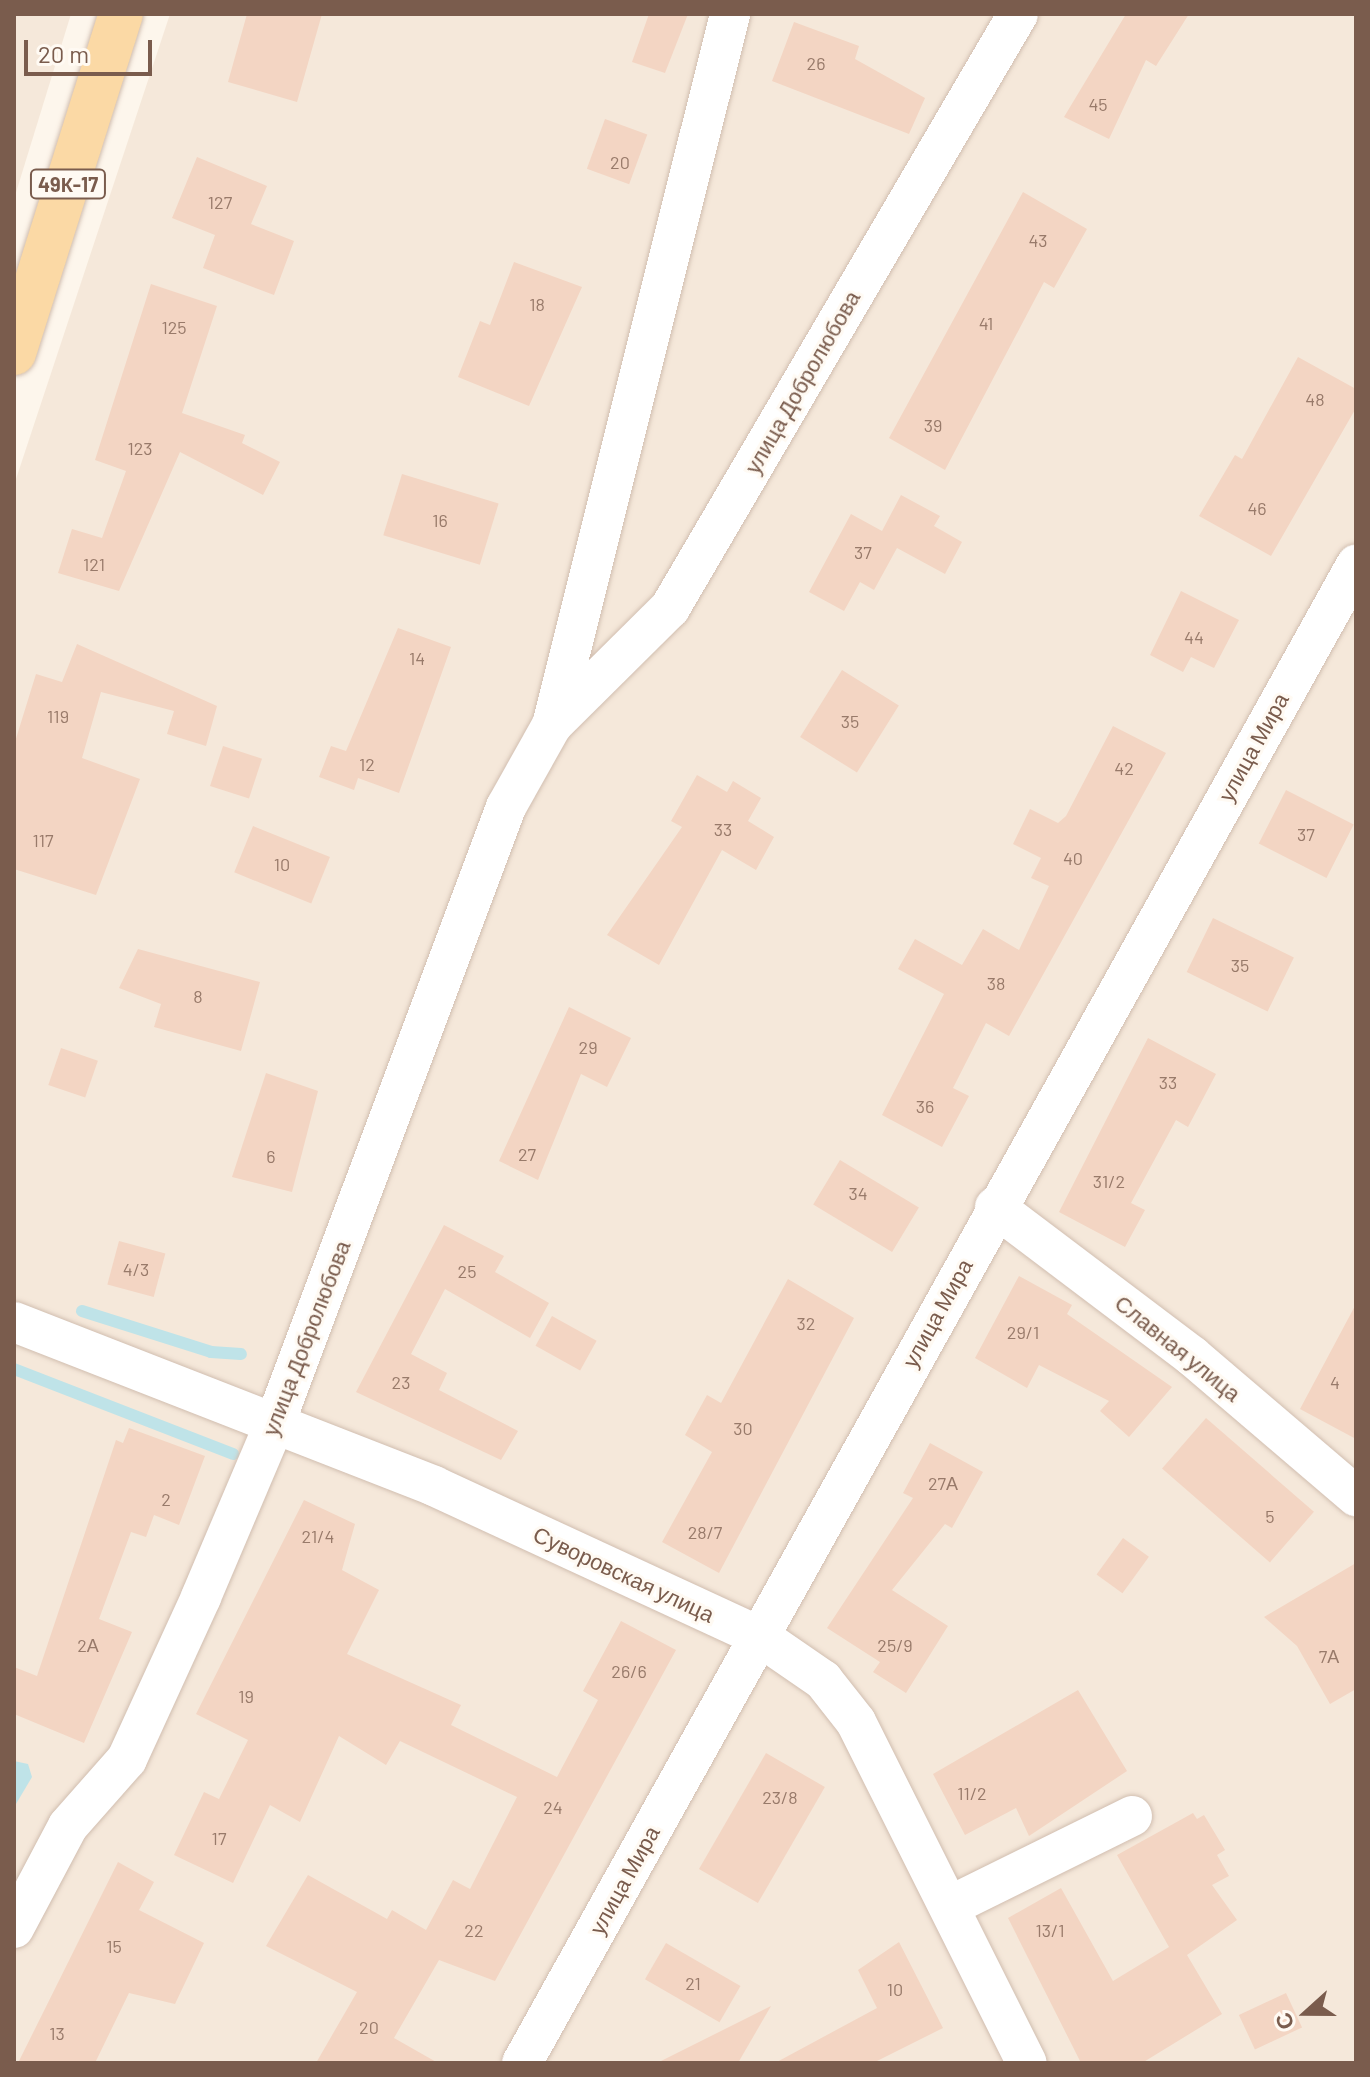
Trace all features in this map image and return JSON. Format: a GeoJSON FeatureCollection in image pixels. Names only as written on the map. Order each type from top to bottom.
{"type":"FeatureCollection","features":[{"type":"Feature","properties":{"kind":"main road","name":"49К-17"},"geometry":{"type":"LineString","coordinates":[[14,353],[121,14]]}},
{"type":"Feature","properties":{"kind":"street","name":"улица Добролюбова"},"geometry":{"type":"LineString","coordinates":[[14,1928],[68,1826],[127,1759],[276,1420],[506,807],[552,725],[730,14]]}},
{"type":"Feature","properties":{"kind":"street","name":"улица Добролюбова"},"geometry":{"type":"LineString","coordinates":[[552,725],[670,608],[1018,14]]}},
{"type":"Feature","properties":{"kind":"street","name":"улица Мира"},"geometry":{"type":"LineString","coordinates":[[522,2063],[995,1207],[1356,565]]}},
{"type":"Feature","properties":{"kind":"street","name":"Славная улица"},"geometry":{"type":"LineString","coordinates":[[995,1207],[1192,1356],[1356,1496]]}},
{"type":"Feature","properties":{"kind":"street","name":"Суворовская улица"},"geometry":{"type":"LineString","coordinates":[[14,1322],[276,1420],[759,1636],[823,1680],[856,1722],[1027,2063]]}},
{"type":"Feature","properties":{"kind":"street"},"geometry":{"type":"LineString","coordinates":[[950,1906],[1132,1816]]}},
{"type":"Feature","properties":{"kind":"shaded area"},"geometry":{"type":"Polygon","coordinates":[[[14,14],[71,14],[14,199],[14,14]]]}},
{"type":"Feature","properties":{"kind":"shaded area"},"geometry":{"type":"Polygon","coordinates":[[[170,14],[1356,14],[1356,2063],[14,2063],[14,485],[170,14]]]}},
{"type":"Feature","properties":{"kind":"water"},"geometry":{"type":"Polygon","coordinates":[[[14,1761],[28,1764],[32,1777],[16,1804],[14,1761]]]}},
{"type":"Feature","properties":{"kind":"building"},"geometry":{"type":"Polygon","coordinates":[[[247,14],[322,14],[297,102],[228,82],[247,14]]]}},
{"type":"Feature","properties":{"kind":"building"},"geometry":{"type":"Polygon","coordinates":[[[649,14],[688,14],[665,73],[632,62],[649,14]]]}},
{"type":"Feature","properties":{"kind":"building"},"geometry":{"type":"Polygon","coordinates":[[[1126,14],[1189,14],[1156,66],[1146,60],[1109,139],[1064,117],[1126,14]]]}},
{"type":"Feature","properties":{"kind":"building"},"geometry":{"type":"Polygon","coordinates":[[[794,22],[859,46],[855,59],[925,98],[909,134],[772,81],[794,22]]]}},
{"type":"Feature","properties":{"kind":"building"},"geometry":{"type":"Polygon","coordinates":[[[605,119],[647,134],[629,184],[587,169],[605,119]]]}},
{"type":"Feature","properties":{"kind":"building"},"geometry":{"type":"Polygon","coordinates":[[[197,157],[267,186],[251,224],[294,241],[274,295],[203,268],[215,235],[172,218],[197,157]]]}},
{"type":"Feature","properties":{"kind":"building"},"geometry":{"type":"Polygon","coordinates":[[[1023,192],[1087,229],[1054,288],[1044,282],[945,470],[889,438],[1023,192]]]}},
{"type":"Feature","properties":{"kind":"building"},"geometry":{"type":"Polygon","coordinates":[[[514,262],[582,287],[529,406],[458,377],[480,321],[490,325],[514,262]]]}},
{"type":"Feature","properties":{"kind":"building"},"geometry":{"type":"Polygon","coordinates":[[[151,284],[217,306],[182,413],[245,435],[242,443],[280,462],[263,495],[180,452],[119,591],[58,573],[72,529],[102,538],[126,471],[95,460],[151,284]]]}},
{"type":"Feature","properties":{"kind":"building"},"geometry":{"type":"Polygon","coordinates":[[[1298,357],[1356,389],[1356,408],[1271,556],[1199,516],[1235,455],[1242,459],[1298,357]]]}},
{"type":"Feature","properties":{"kind":"building"},"geometry":{"type":"Polygon","coordinates":[[[402,474],[499,504],[480,565],[383,535],[402,474]]]}},
{"type":"Feature","properties":{"kind":"building"},"geometry":{"type":"Polygon","coordinates":[[[901,495],[940,516],[934,526],[962,542],[945,574],[897,548],[874,590],[860,582],[844,611],[809,592],[851,514],[882,531],[901,495]]]}},
{"type":"Feature","properties":{"kind":"building"},"geometry":{"type":"Polygon","coordinates":[[[1181,591],[1239,620],[1214,668],[1191,657],[1183,672],[1150,655],[1181,591]]]}},
{"type":"Feature","properties":{"kind":"building"},"geometry":{"type":"Polygon","coordinates":[[[398,628],[451,647],[399,793],[358,778],[354,790],[319,777],[331,746],[346,751],[398,628]]]}},
{"type":"Feature","properties":{"kind":"building"},"geometry":{"type":"Polygon","coordinates":[[[77,644],[217,706],[206,746],[167,734],[174,711],[101,692],[82,758],[140,779],[96,895],[14,869],[14,745],[36,674],[62,682],[77,644]]]}},
{"type":"Feature","properties":{"kind":"building"},"geometry":{"type":"Polygon","coordinates":[[[842,670],[899,706],[857,773],[800,737],[842,670]]]}},
{"type":"Feature","properties":{"kind":"building"},"geometry":{"type":"Polygon","coordinates":[[[1113,726],[1166,753],[1009,1036],[986,1023],[953,1088],[969,1096],[942,1147],[882,1115],[944,994],[898,969],[915,939],[962,965],[983,929],[1019,950],[1049,886],[1031,878],[1041,858],[1013,844],[1030,809],[1058,823],[1066,816],[1113,726]]]}},
{"type":"Feature","properties":{"kind":"building"},"geometry":{"type":"Polygon","coordinates":[[[223,746],[262,759],[249,799],[210,786],[223,746]]]}},
{"type":"Feature","properties":{"kind":"building"},"geometry":{"type":"Polygon","coordinates":[[[697,775],[727,792],[733,781],[761,798],[748,821],[774,837],[756,870],[722,850],[659,965],[607,935],[682,827],[671,821],[697,775]]]}},
{"type":"Feature","properties":{"kind":"building"},"geometry":{"type":"Polygon","coordinates":[[[1286,790],[1354,825],[1326,878],[1259,843],[1286,790]]]}},
{"type":"Feature","properties":{"kind":"building"},"geometry":{"type":"Polygon","coordinates":[[[253,826],[330,857],[311,903],[234,872],[253,826]]]}},
{"type":"Feature","properties":{"kind":"building"},"geometry":{"type":"Polygon","coordinates":[[[1213,918],[1294,957],[1268,1011],[1187,972],[1213,918]]]}},
{"type":"Feature","properties":{"kind":"building"},"geometry":{"type":"Polygon","coordinates":[[[138,949],[260,982],[241,1051],[154,1027],[161,1004],[119,988],[138,949]]]}},
{"type":"Feature","properties":{"kind":"building"},"geometry":{"type":"Polygon","coordinates":[[[569,1007],[631,1038],[607,1087],[581,1074],[538,1180],[499,1161],[569,1007]]]}},
{"type":"Feature","properties":{"kind":"building"},"geometry":{"type":"Polygon","coordinates":[[[1148,1038],[1216,1074],[1188,1127],[1176,1120],[1131,1203],[1145,1210],[1125,1247],[1059,1212],[1148,1038]]]}},
{"type":"Feature","properties":{"kind":"building"},"geometry":{"type":"Polygon","coordinates":[[[61,1048],[98,1061],[85,1098],[48,1085],[61,1048]]]}},
{"type":"Feature","properties":{"kind":"building"},"geometry":{"type":"Polygon","coordinates":[[[266,1073],[318,1091],[292,1192],[232,1177],[266,1073]]]}},
{"type":"Feature","properties":{"kind":"building"},"geometry":{"type":"Polygon","coordinates":[[[840,1160],[919,1207],[892,1252],[813,1205],[840,1160]]]}},
{"type":"Feature","properties":{"kind":"building"},"geometry":{"type":"Polygon","coordinates":[[[444,1225],[504,1256],[495,1272],[549,1303],[530,1338],[445,1289],[411,1354],[447,1373],[439,1390],[518,1431],[501,1460],[356,1392],[444,1225]]]}},
{"type":"Feature","properties":{"kind":"building"},"geometry":{"type":"Polygon","coordinates":[[[119,1241],[165,1253],[154,1297],[107,1284],[119,1241]]]}},
{"type":"Feature","properties":{"kind":"building"},"geometry":{"type":"Polygon","coordinates":[[[1019,1276],[1072,1305],[1067,1314],[1172,1387],[1129,1437],[1100,1411],[1109,1401],[1039,1365],[1027,1388],[975,1358],[1019,1276]]]}},
{"type":"Feature","properties":{"kind":"building"},"geometry":{"type":"Polygon","coordinates":[[[788,1279],[854,1318],[719,1573],[662,1542],[712,1452],[685,1435],[707,1395],[721,1403],[788,1279]]]}},
{"type":"Feature","properties":{"kind":"building"},"geometry":{"type":"Polygon","coordinates":[[[1356,1304],[1356,1439],[1300,1409],[1356,1304]]]}},
{"type":"Feature","properties":{"kind":"building"},"geometry":{"type":"Polygon","coordinates":[[[552,1316],[597,1341],[580,1370],[536,1346],[552,1316]]]}},
{"type":"Feature","properties":{"kind":"building"},"geometry":{"type":"Polygon","coordinates":[[[1206,1418],[1314,1512],[1270,1562],[1162,1469],[1206,1418]]]}},
{"type":"Feature","properties":{"kind":"building"},"geometry":{"type":"Polygon","coordinates":[[[129,1428],[205,1456],[179,1525],[154,1515],[146,1537],[131,1532],[99,1619],[132,1632],[84,1743],[14,1714],[14,1667],[37,1676],[116,1440],[123,1443],[129,1428]]]}},
{"type":"Feature","properties":{"kind":"building"},"geometry":{"type":"Polygon","coordinates":[[[930,1443],[983,1472],[952,1528],[945,1524],[892,1590],[948,1626],[906,1693],[873,1672],[880,1662],[827,1628],[913,1498],[903,1493],[930,1443]]]}},
{"type":"Feature","properties":{"kind":"building"},"geometry":{"type":"Polygon","coordinates":[[[304,1500],[355,1524],[342,1570],[379,1590],[347,1654],[461,1705],[451,1725],[557,1777],[598,1700],[583,1691],[621,1621],[676,1650],[495,1981],[439,1960],[394,2038],[438,2063],[316,2063],[357,1992],[266,1946],[308,1875],[387,1919],[392,1910],[426,1930],[453,1880],[470,1889],[517,1797],[400,1741],[386,1765],[339,1736],[300,1822],[270,1805],[233,1883],[174,1855],[204,1792],[219,1799],[248,1740],[196,1714],[304,1500]]]}},
{"type":"Feature","properties":{"kind":"building"},"geometry":{"type":"Polygon","coordinates":[[[1123,1538],[1149,1557],[1122,1593],[1097,1574],[1123,1538]]]}},
{"type":"Feature","properties":{"kind":"building"},"geometry":{"type":"Polygon","coordinates":[[[1356,1563],[1356,1689],[1330,1704],[1297,1646],[1264,1617],[1356,1563]]]}},
{"type":"Feature","properties":{"kind":"building"},"geometry":{"type":"Polygon","coordinates":[[[1078,1690],[1127,1771],[1029,1836],[1016,1808],[965,1835],[933,1774],[1078,1690]]]}},
{"type":"Feature","properties":{"kind":"building"},"geometry":{"type":"Polygon","coordinates":[[[766,1753],[825,1787],[758,1903],[699,1869],[766,1753]]]}},
{"type":"Feature","properties":{"kind":"building"},"geometry":{"type":"Polygon","coordinates":[[[1193,1813],[1197,1819],[1204,1815],[1225,1850],[1217,1855],[1229,1876],[1212,1885],[1237,1920],[1187,1955],[1222,2014],[1142,2063],[1081,2063],[1008,1918],[1061,1888],[1113,1981],[1169,1947],[1117,1855],[1193,1813]]]}},
{"type":"Feature","properties":{"kind":"building"},"geometry":{"type":"Polygon","coordinates":[[[118,1862],[154,1882],[139,1910],[204,1943],[175,2004],[129,1993],[95,2063],[18,2063],[118,1862]]]}},
{"type":"Feature","properties":{"kind":"building"},"geometry":{"type":"Polygon","coordinates":[[[899,1942],[943,2028],[873,2063],[775,2063],[877,2008],[858,1970],[899,1942]]]}},
{"type":"Feature","properties":{"kind":"building"},"geometry":{"type":"Polygon","coordinates":[[[666,1943],[740,1986],[719,2022],[645,1979],[666,1943]]]}},
{"type":"Feature","properties":{"kind":"building"},"geometry":{"type":"Polygon","coordinates":[[[1286,1993],[1302,2027],[1255,2049],[1239,2015],[1286,1993]]]}},
{"type":"Feature","properties":{"kind":"building"},"geometry":{"type":"Polygon","coordinates":[[[771,2006],[738,2063],[657,2063],[771,2006]]]}},
{"type":"Feature","properties":{"kind":"waterway"},"geometry":{"type":"LineString","coordinates":[[82,1311],[211,1352],[241,1354]]}},
{"type":"Feature","properties":{"kind":"waterway"},"geometry":{"type":"LineString","coordinates":[[14,1369],[233,1454]]}}]}
